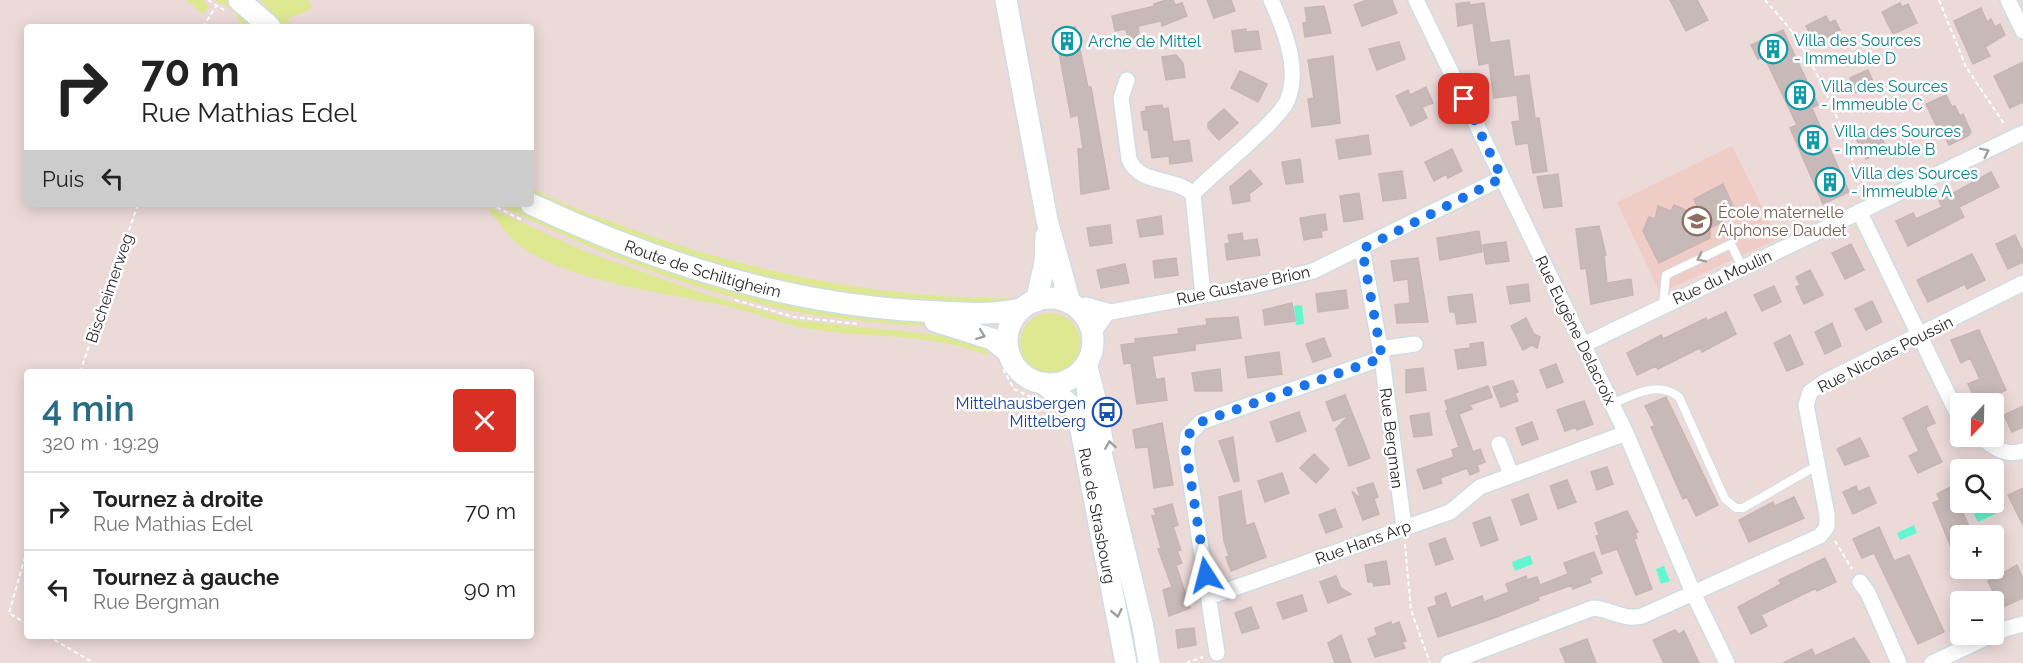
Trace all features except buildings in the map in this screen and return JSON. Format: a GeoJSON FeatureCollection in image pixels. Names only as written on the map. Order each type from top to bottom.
{"type":"FeatureCollection","features":[{"type":"Feature","properties":{"kind":"main road"},"geometry":{"type":"LineString","coordinates":[[239,0],[267,24]]}},
{"type":"Feature","properties":{"kind":"main road"},"geometry":{"type":"LineString","coordinates":[[1006,0],[1047,220],[1075,307],[1088,321],[1092,333],[1088,361],[1067,381],[1039,391],[1004,357],[1009,329],[1029,305],[1045,263],[1047,220]]}},
{"type":"Feature","properties":{"kind":"main road","name":"Route de Schiltigheim"},"geometry":{"type":"LineString","coordinates":[[534,205],[615,240],[699,270],[795,295],[884,309],[970,331],[992,339],[1004,357]]}},
{"type":"Feature","properties":{"kind":"main road"},"geometry":{"type":"LineString","coordinates":[[1029,305],[1047,298],[1075,307]]}},
{"type":"Feature","properties":{"kind":"main road","name":"Route de Schiltigheim"},"geometry":{"type":"LineString","coordinates":[[884,309],[984,314],[1029,305]]}},
{"type":"Feature","properties":{"kind":"main road","name":"Rue de Strasbourg"},"geometry":{"type":"LineString","coordinates":[[1088,361],[1089,403],[1149,663]]}},
{"type":"Feature","properties":{"kind":"main road","name":"Rue de Strasbourg"},"geometry":{"type":"LineString","coordinates":[[1039,391],[1057,392],[1074,408],[1081,430],[1126,663]]}},
{"type":"Feature","properties":{"kind":"street"},"geometry":{"type":"LineString","coordinates":[[1193,194],[1280,112],[1288,99],[1291,80],[1290,57],[1286,34],[1271,0]]}},
{"type":"Feature","properties":{"kind":"street","name":"Rue Eugène Delacroix"},"geometry":{"type":"LineString","coordinates":[[1416,0],[1626,433],[1694,595],[1727,663]]}},
{"type":"Feature","properties":{"kind":"street"},"geometry":{"type":"LineString","coordinates":[[2008,0],[2023,31]]}},
{"type":"Feature","properties":{"kind":"street"},"geometry":{"type":"LineString","coordinates":[[1127,80],[1120,98],[1129,159],[1133,169],[1140,175],[1182,187],[1193,194]]}},
{"type":"Feature","properties":{"kind":"street","name":"Rue du Moulin"},"geometry":{"type":"LineString","coordinates":[[1583,345],[2019,135]]}},
{"type":"Feature","properties":{"kind":"street","name":"Rue Gustave Brion"},"geometry":{"type":"LineString","coordinates":[[1075,307],[1086,306],[1108,312],[1203,295],[1313,271],[1362,249],[1502,178]]}},
{"type":"Feature","properties":{"kind":"street"},"geometry":{"type":"LineString","coordinates":[[1193,194],[1203,295]]}},
{"type":"Feature","properties":{"kind":"street"},"geometry":{"type":"LineString","coordinates":[[1860,213],[1950,399]]}},
{"type":"Feature","properties":{"kind":"street","name":"Rue Bergman"},"geometry":{"type":"LineString","coordinates":[[1362,249],[1381,353],[1404,527]]}},
{"type":"Feature","properties":{"kind":"street","name":"Rue Nicolas Poussin"},"geometry":{"type":"LineString","coordinates":[[1827,527],[1827,515],[1806,405],[1810,392],[1824,382],[2023,283]]}},
{"type":"Feature","properties":{"kind":"street"},"geometry":{"type":"LineString","coordinates":[[1092,333],[1108,312]]}},
{"type":"Feature","properties":{"kind":"street"},"geometry":{"type":"LineString","coordinates":[[1217,653],[1186,451],[1191,429],[1201,422],[1381,353],[1415,344]]}},
{"type":"Feature","properties":{"kind":"street","name":"Rue Hans Arp"},"geometry":{"type":"LineString","coordinates":[[1209,597],[1450,512],[1480,487],[1626,433]]}},
{"type":"Feature","properties":{"kind":"street"},"geometry":{"type":"LineString","coordinates":[[1499,444],[1511,474]]}},
{"type":"Feature","properties":{"kind":"street"},"geometry":{"type":"LineString","coordinates":[[1994,447],[2008,454],[2023,451]]}},
{"type":"Feature","properties":{"kind":"street"},"geometry":{"type":"LineString","coordinates":[[1448,663],[1593,608],[1631,619],[1694,595],[1808,543],[1820,536],[1827,527]]}},
{"type":"Feature","properties":{"kind":"street"},"geometry":{"type":"LineString","coordinates":[[1860,582],[1868,593],[1899,663]]}},
{"type":"Feature","properties":{"kind":"street"},"geometry":{"type":"LineString","coordinates":[[1932,663],[2005,629],[2023,624]]}},
{"type":"Feature","properties":{"kind":"lane"},"geometry":{"type":"LineString","coordinates":[[1663,305],[1666,276],[1731,244],[1742,267]]}},
{"type":"Feature","properties":{"kind":"lane"},"geometry":{"type":"LineString","coordinates":[[1612,404],[1641,391],[1662,389],[1671,391],[1679,397],[1725,499],[1736,507],[1743,508],[1818,465]]}},
{"type":"Feature","properties":{"kind":"path"},"geometry":{"type":"LineString","coordinates":[[205,24],[216,6],[208,0]]}},
{"type":"Feature","properties":{"kind":"path"},"geometry":{"type":"LineString","coordinates":[[1765,0],[1799,42],[1838,121],[1859,188],[1860,213]]}},
{"type":"Feature","properties":{"kind":"path"},"geometry":{"type":"LineString","coordinates":[[1939,0],[1965,67],[1993,111],[2019,135]]}},
{"type":"Feature","properties":{"kind":"path","name":"Bischeimerweg"},"geometry":{"type":"LineString","coordinates":[[81,369],[137,207]]}},
{"type":"Feature","properties":{"kind":"path"},"geometry":{"type":"LineString","coordinates":[[1004,357],[1005,377],[1014,388],[1039,391]]}},
{"type":"Feature","properties":{"kind":"path"},"geometry":{"type":"LineString","coordinates":[[1404,527],[1411,610],[1430,663]]}},
{"type":"Feature","properties":{"kind":"path"},"geometry":{"type":"LineString","coordinates":[[1827,527],[1860,582]]}},
{"type":"Feature","properties":{"kind":"path"},"geometry":{"type":"LineString","coordinates":[[24,560],[9,613],[24,622]]}},
{"type":"Feature","properties":{"kind":"path"},"geometry":{"type":"LineString","coordinates":[[53,639],[94,663]]}},
{"type":"Feature","properties":{"kind":"path"},"geometry":{"type":"LineString","coordinates":[[1186,663],[1217,653]]}},
{"type":"Feature","properties":{"kind":"shaded area"},"geometry":{"type":"Polygon","coordinates":[[[186,0],[203,0],[209,6],[203,14],[186,0]]]}},
{"type":"Feature","properties":{"kind":"shaded area"},"geometry":{"type":"Polygon","coordinates":[[[214,0],[226,0],[255,24],[242,24],[231,9],[214,0]]]}},
{"type":"Feature","properties":{"kind":"shaded area"},"geometry":{"type":"Polygon","coordinates":[[[260,0],[308,0],[312,9],[287,19],[293,24],[282,24],[260,0]]]}},
{"type":"Feature","properties":{"kind":"shaded area","name":"École maternelle Alphonse Daudet"},"geometry":{"type":"Polygon","coordinates":[[[1732,146],[1778,239],[1660,293],[1617,202],[1732,146]]]}},
{"type":"Feature","properties":{"kind":"shaded area"},"geometry":{"type":"Polygon","coordinates":[[[534,190],[645,234],[690,249],[780,273],[871,289],[917,294],[1011,298],[1012,301],[932,302],[838,292],[793,283],[748,273],[659,246],[573,212],[534,193],[534,190]]]}},
{"type":"Feature","properties":{"kind":"shaded area"},"geometry":{"type":"Polygon","coordinates":[[[487,207],[586,252],[708,295],[794,320],[949,336],[985,348],[989,356],[927,340],[811,329],[727,306],[623,286],[570,271],[547,261],[520,246],[487,207]]]}},
{"type":"Feature","properties":{"kind":"shaded area"},"geometry":{"type":"Polygon","coordinates":[[[504,207],[520,207],[533,213],[927,324],[907,325],[825,317],[728,296],[633,264],[504,207]]]}},
{"type":"Feature","properties":{"kind":"shaded area"},"geometry":{"type":"Polygon","coordinates":[[[1302,305],[1304,324],[1296,325],[1294,306],[1302,305]]]}},
{"type":"Feature","properties":{"kind":"shaded area"},"geometry":{"type":"Polygon","coordinates":[[[1050,313],[1071,322],[1080,343],[1071,364],[1050,373],[1029,364],[1020,343],[1029,322],[1050,313]]]}},
{"type":"Feature","properties":{"kind":"shaded area"},"geometry":{"type":"Polygon","coordinates":[[[1976,513],[1997,513],[1978,522],[1974,514],[1976,513]]]}},
{"type":"Feature","properties":{"kind":"shaded area"},"geometry":{"type":"Polygon","coordinates":[[[1914,525],[1917,533],[1900,540],[1897,533],[1914,525]]]}},
{"type":"Feature","properties":{"kind":"shaded area"},"geometry":{"type":"Polygon","coordinates":[[[1530,555],[1533,564],[1515,571],[1512,562],[1530,555]]]}},
{"type":"Feature","properties":{"kind":"shaded area"},"geometry":{"type":"Polygon","coordinates":[[[1664,566],[1670,581],[1661,584],[1656,569],[1664,566]]]}},
{"type":"Feature","properties":{"kind":"place","name":"Arche de Mittel"},"geometry":{"type":"Point","coordinates":[1067,41]}},
{"type":"Feature","properties":{"kind":"place","name":"Villa des Sources - Immeuble D"},"geometry":{"type":"Point","coordinates":[1773,49]}},
{"type":"Feature","properties":{"kind":"place","name":"Villa des Sources - Immeuble C"},"geometry":{"type":"Point","coordinates":[1800,95]}},
{"type":"Feature","properties":{"kind":"place","name":"Villa des Sources - Immeuble B"},"geometry":{"type":"Point","coordinates":[1813,140]}},
{"type":"Feature","properties":{"kind":"place","name":"Villa des Sources - Immeuble A"},"geometry":{"type":"Point","coordinates":[1830,182]}},
{"type":"Feature","properties":{"kind":"place","name":"École maternelle Alphonse Daudet"},"geometry":{"type":"Point","coordinates":[1697,221]}},
{"type":"Feature","properties":{"kind":"place","name":"Mittelhausbergen Mittelberg"},"geometry":{"type":"Point","coordinates":[1107,412]}},
{"type":"Feature","properties":{"kind":"route"},"geometry":{"type":"LineString","coordinates":[[1206,575],[1186,451],[1186,442],[1191,429],[1201,422],[1382,358],[1362,249],[1502,178],[1464,99]]}}]}
